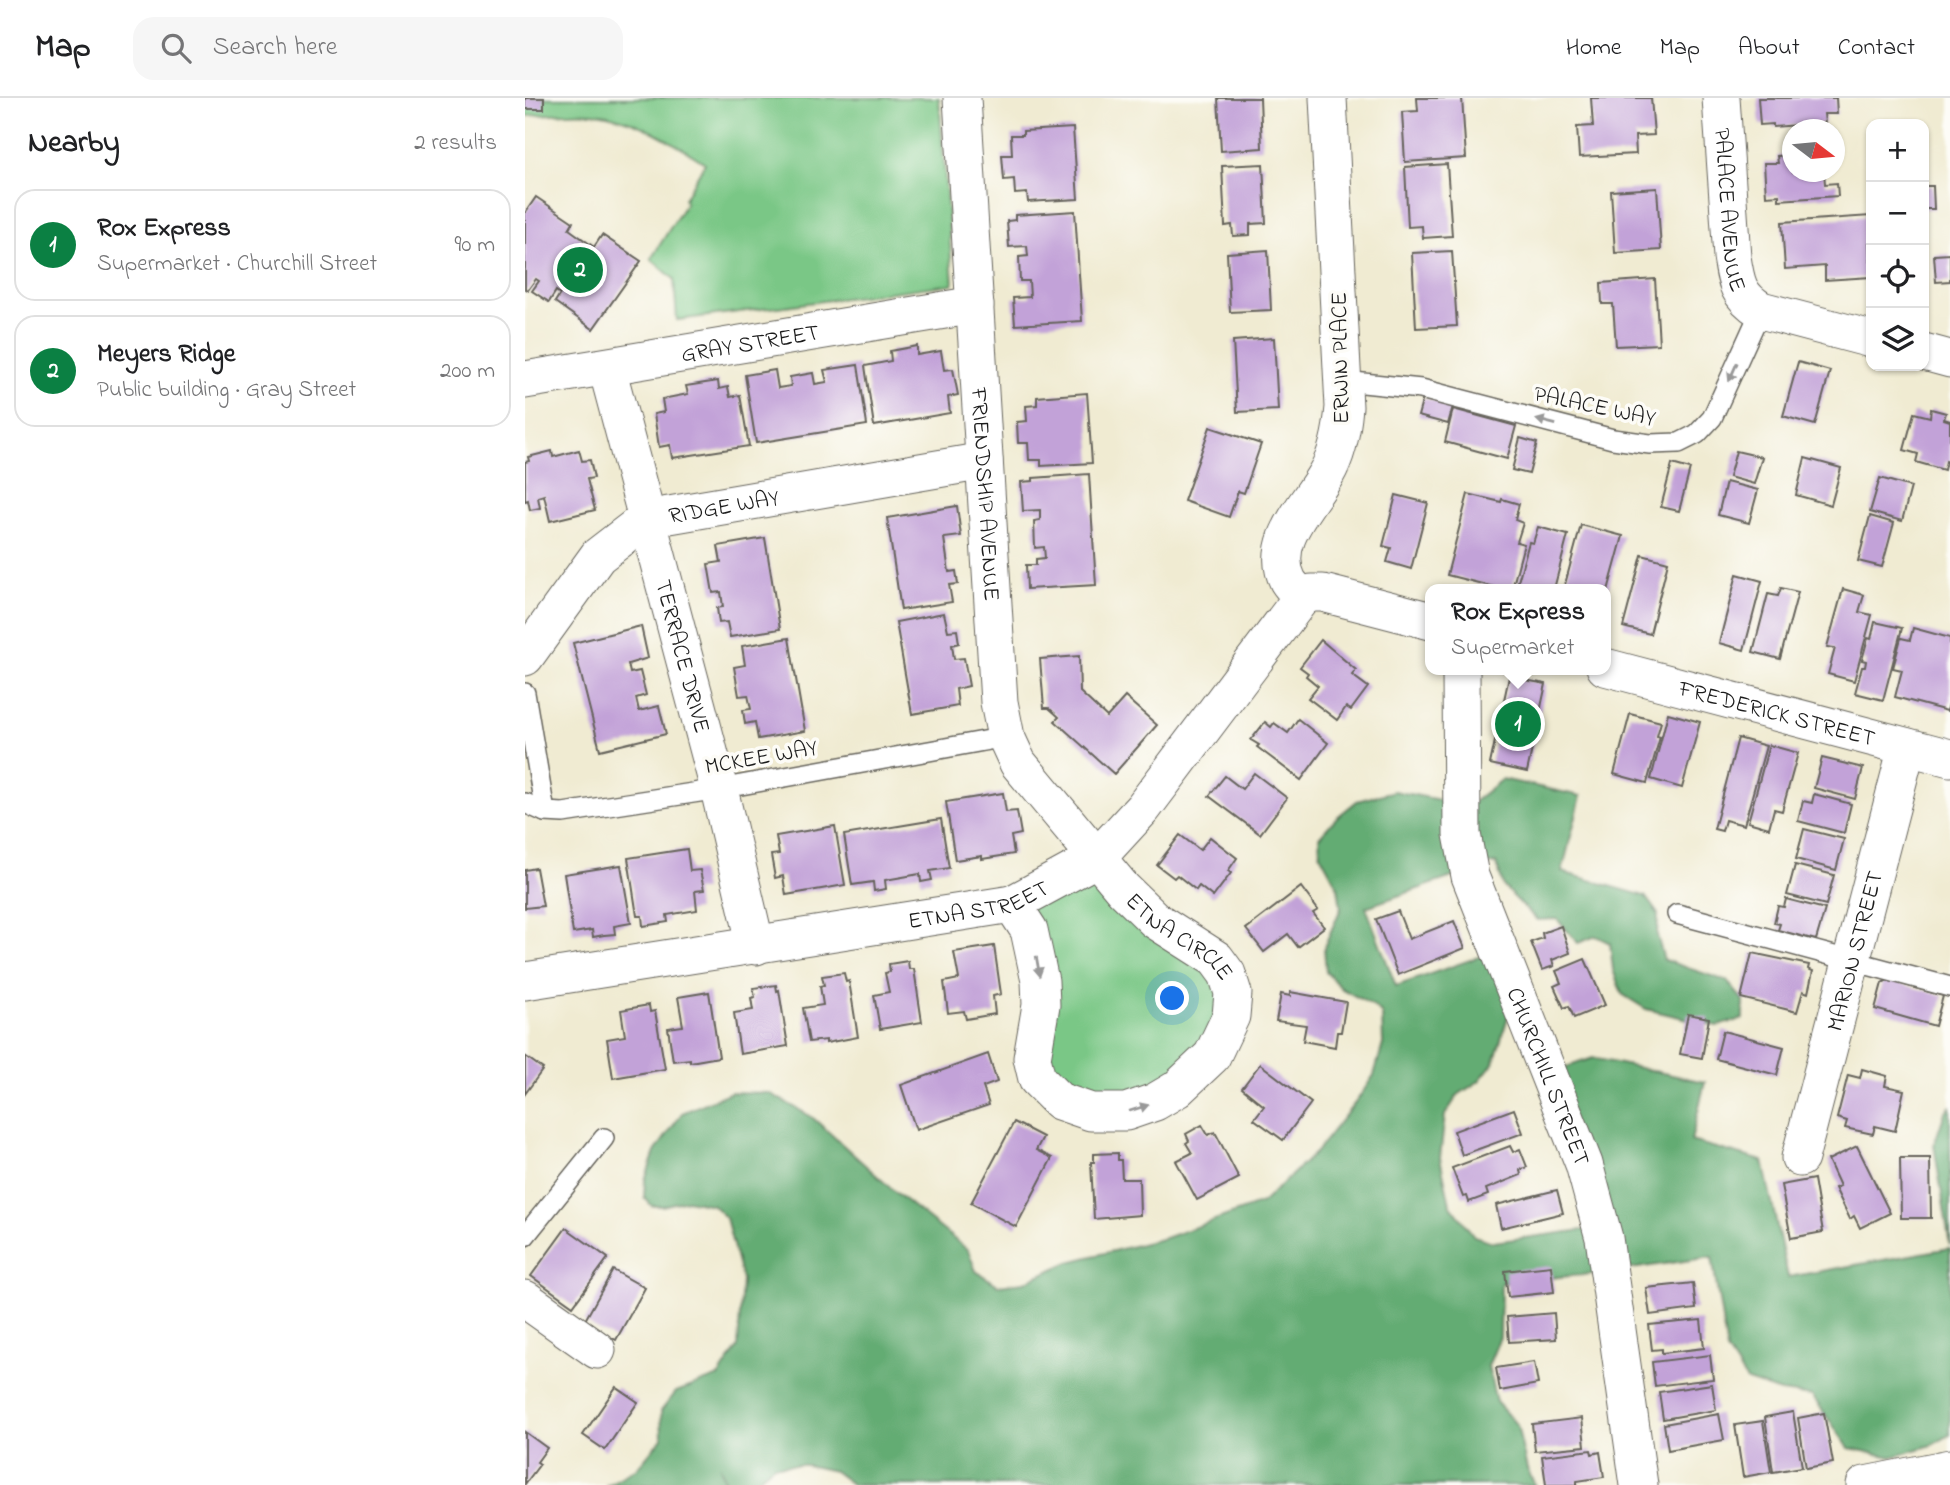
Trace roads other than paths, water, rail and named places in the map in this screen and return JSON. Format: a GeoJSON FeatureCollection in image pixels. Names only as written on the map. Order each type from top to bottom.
{"type":"FeatureCollection","features":[{"type":"Feature","properties":{"kind":"street","name":"FRIENDSHIP AVENUE"},"geometry":{"type":"LineString","coordinates":[[962,98],[999,702],[1006,737],[1019,763],[1097,859]]}},
{"type":"Feature","properties":{"kind":"street","name":"ERWIN PLACE"},"geometry":{"type":"LineString","coordinates":[[1302,597],[1288,582],[1283,564],[1284,548],[1290,530],[1327,473],[1336,452],[1343,419],[1344,381],[1328,98]]}},
{"type":"Feature","properties":{"kind":"street","name":"PALACE AVENUE"},"geometry":{"type":"LineString","coordinates":[[1721,98],[1735,277],[1747,302],[1761,310]]}},
{"type":"Feature","properties":{"kind":"street","name":"GRAY STREET"},"geometry":{"type":"LineString","coordinates":[[525,380],[975,305]]}},
{"type":"Feature","properties":{"kind":"street"},"geometry":{"type":"LineString","coordinates":[[1761,310],[1866,337]]}},
{"type":"Feature","properties":{"kind":"street"},"geometry":{"type":"LineString","coordinates":[[1929,353],[1950,359]]}},
{"type":"Feature","properties":{"kind":"street","name":"TERRACE DRIVE"},"geometry":{"type":"LineString","coordinates":[[607,368],[719,789],[756,946]]}},
{"type":"Feature","properties":{"kind":"street","name":"RIDGE WAY"},"geometry":{"type":"LineString","coordinates":[[525,657],[598,556],[646,519],[984,461]]}},
{"type":"Feature","properties":{"kind":"street"},"geometry":{"type":"LineString","coordinates":[[1302,597],[1323,593],[1425,620]]}},
{"type":"Feature","properties":{"kind":"street","name":"ETNA STREET"},"geometry":{"type":"LineString","coordinates":[[525,981],[1011,904],[1097,859],[1143,808],[1302,597]]}},
{"type":"Feature","properties":{"kind":"street","name":"FREDERICK STREET"},"geometry":{"type":"LineString","coordinates":[[1611,669],[1950,758]]}},
{"type":"Feature","properties":{"kind":"street","name":"CHURCHILL STREET"},"geometry":{"type":"LineString","coordinates":[[1461,675],[1462,834],[1470,876],[1584,1164],[1604,1238],[1639,1485]]}},
{"type":"Feature","properties":{"kind":"street","name":"MARION STREET"},"geometry":{"type":"LineString","coordinates":[[1800,1157],[1907,747]]}},
{"type":"Feature","properties":{"kind":"street","name":"ETNA CIRCLE"},"geometry":{"type":"LineString","coordinates":[[1011,904],[1029,930],[1040,981],[1041,1005],[1032,1058],[1037,1079],[1059,1101],[1091,1112],[1126,1112],[1155,1102],[1195,1074],[1212,1056],[1231,1016],[1233,993],[1227,974],[1216,959],[1155,920],[1097,859]]}},
{"type":"Feature","properties":{"kind":"street"},"geometry":{"type":"LineString","coordinates":[[525,1299],[597,1350]]}},
{"type":"Feature","properties":{"kind":"street"},"geometry":{"type":"LineString","coordinates":[[1864,1485],[1950,1468]]}},
{"type":"Feature","properties":{"kind":"lane","name":"PALACE WAY"},"geometry":{"type":"LineString","coordinates":[[1344,381],[1421,389],[1613,439],[1650,444],[1679,443],[1697,435],[1712,418],[1761,310]]}},
{"type":"Feature","properties":{"kind":"lane"},"geometry":{"type":"LineString","coordinates":[[525,693],[545,812]]}},
{"type":"Feature","properties":{"kind":"lane","name":"MCKEE WAY"},"geometry":{"type":"LineString","coordinates":[[525,803],[545,812],[563,813],[719,789],[1006,737]]}},
{"type":"Feature","properties":{"kind":"lane"},"geometry":{"type":"LineString","coordinates":[[1677,914],[1950,987]]}},
{"type":"Feature","properties":{"kind":"lane"},"geometry":{"type":"LineString","coordinates":[[525,1236],[604,1138]]}},
{"type":"Feature","properties":{"kind":"place","name":"Meyers Ridge"},"geometry":{"type":"Point","coordinates":[580,270]}},
{"type":"Feature","properties":{"kind":"place","name":"Rox Express"},"geometry":{"type":"Point","coordinates":[1518,724]}}]}
